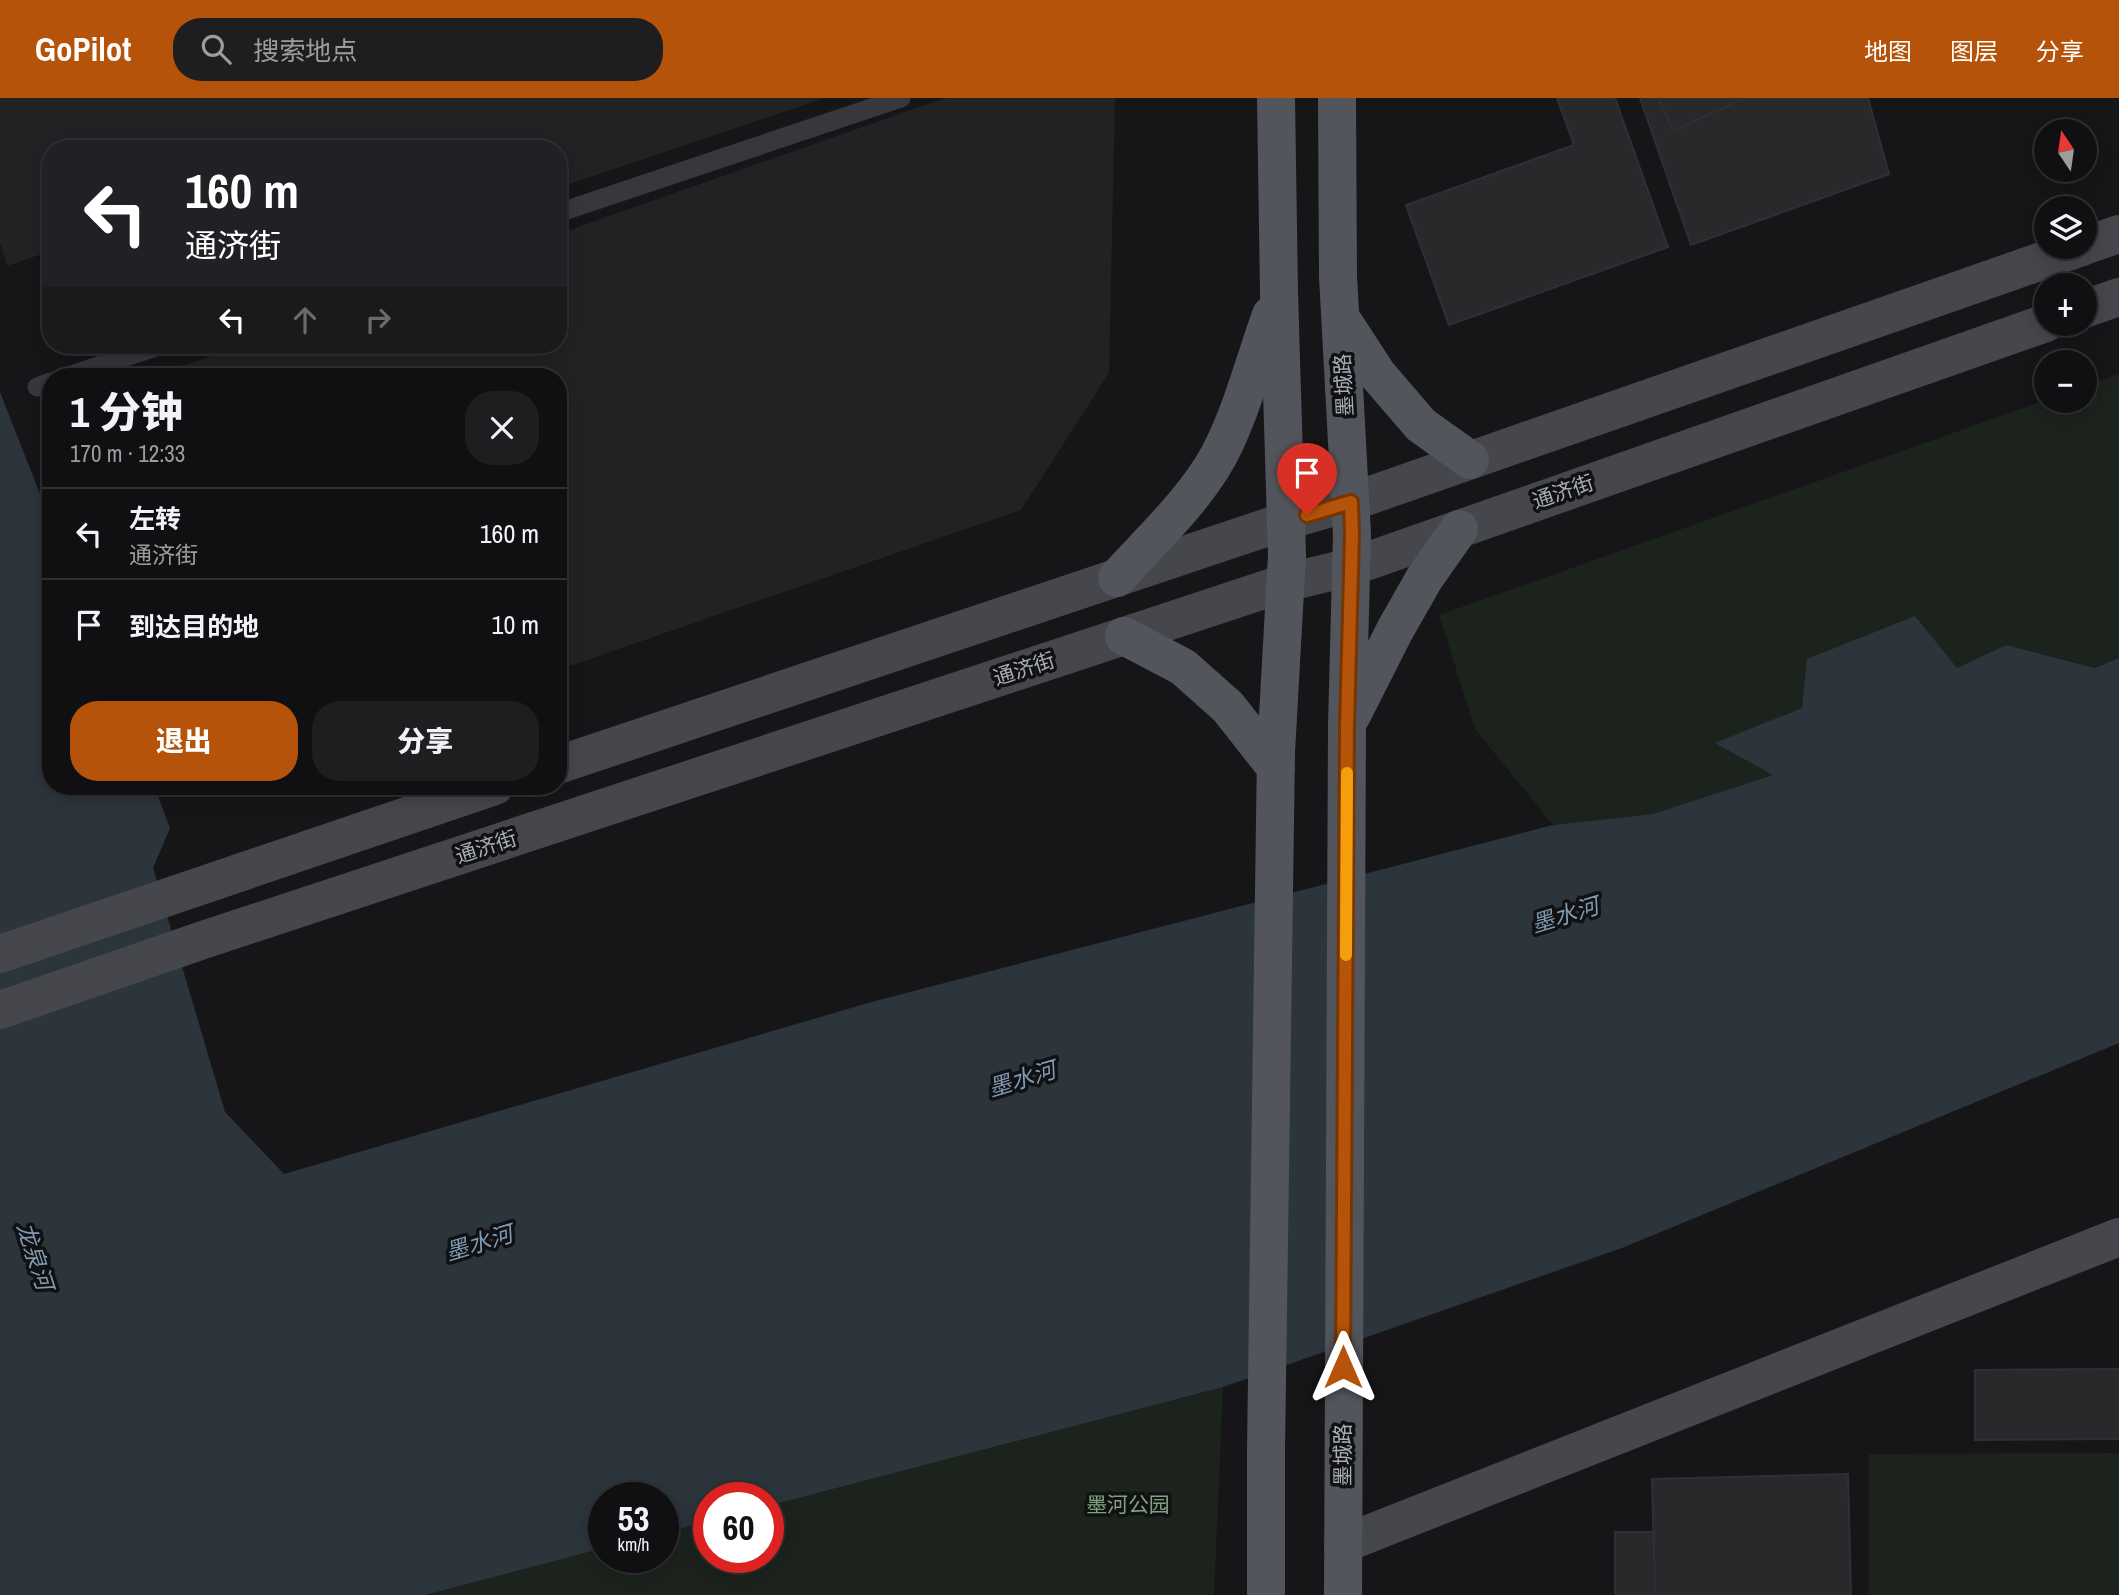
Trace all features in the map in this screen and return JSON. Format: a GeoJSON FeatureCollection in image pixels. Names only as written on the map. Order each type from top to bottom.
{"type":"FeatureCollection","features":[{"type":"Feature","properties":{"kind":"main road"},"geometry":{"type":"LineString","coordinates":[[1266,1595],[1276,768],[1286,521],[1276,98]]}},
{"type":"Feature","properties":{"kind":"main road","name":"墨城路"},"geometry":{"type":"LineString","coordinates":[[1338,98],[1338,276],[1351,502],[1347,744],[1343,1595]]}},
{"type":"Feature","properties":{"kind":"main road"},"geometry":{"type":"LineString","coordinates":[[1117,578],[1193,494],[1219,456],[1230,433],[1279,293]]}},
{"type":"Feature","properties":{"kind":"main road"},"geometry":{"type":"LineString","coordinates":[[1340,317],[1378,375],[1421,425],[1470,460]]}},
{"type":"Feature","properties":{"kind":"main road"},"geometry":{"type":"LineString","coordinates":[[1347,744],[1395,630],[1424,579],[1459,529]]}},
{"type":"Feature","properties":{"kind":"main road"},"geometry":{"type":"LineString","coordinates":[[1124,636],[1183,667],[1228,707],[1276,768]]}},
{"type":"Feature","properties":{"kind":"street"},"geometry":{"type":"LineString","coordinates":[[2097,241],[2119,234]]}},
{"type":"Feature","properties":{"kind":"street"},"geometry":{"type":"LineString","coordinates":[[567,762],[1286,521],[1351,502],[2046,259]]}},
{"type":"Feature","properties":{"kind":"street"},"geometry":{"type":"LineString","coordinates":[[2097,305],[2119,297]]}},
{"type":"Feature","properties":{"kind":"street","name":"通济街"},"geometry":{"type":"LineString","coordinates":[[0,1010],[1285,583],[1351,567],[2034,327]]}},
{"type":"Feature","properties":{"kind":"street"},"geometry":{"type":"LineString","coordinates":[[0,954],[468,795]]}},
{"type":"Feature","properties":{"kind":"street"},"geometry":{"type":"LineString","coordinates":[[1343,1544],[2119,1237]]}},
{"type":"Feature","properties":{"kind":"lane"},"geometry":{"type":"LineString","coordinates":[[567,210],[901,98]]}},
{"type":"Feature","properties":{"kind":"lane"},"geometry":{"type":"LineString","coordinates":[[92,368],[135,354]]}},
{"type":"Feature","properties":{"kind":"shaded area"},"geometry":{"type":"Polygon","coordinates":[[[0,98],[825,98],[567,185],[567,140],[42,140],[42,254],[7,266],[0,243],[0,98]]]}},
{"type":"Feature","properties":{"kind":"shaded area"},"geometry":{"type":"Polygon","coordinates":[[[945,98],[1115,98],[1109,373],[1021,510],[567,667],[567,368],[176,368],[217,354],[567,354],[567,231],[945,98]]]}},
{"type":"Feature","properties":{"kind":"green space"},"geometry":{"type":"Polygon","coordinates":[[[2119,374],[2119,658],[2096,668],[2006,645],[1957,668],[1802,708],[1716,743],[1774,775],[1653,814],[1553,825],[1475,729],[1439,615],[2034,404],[2034,413],[2097,413],[2097,382],[2119,374]]]}},
{"type":"Feature","properties":{"kind":"green space","name":"墨河公园"},"geometry":{"type":"Polygon","coordinates":[[[1223,1387],[1214,1595],[425,1595],[588,1552],[588,1573],[679,1573],[679,1529],[693,1525],[693,1573],[784,1573],[784,1502],[1223,1387]]]}},
{"type":"Feature","properties":{"kind":"green space"},"geometry":{"type":"Polygon","coordinates":[[[2119,1453],[2119,1595],[1869,1595],[1869,1454],[2119,1453]]]}},
{"type":"Feature","properties":{"kind":"water"},"geometry":{"type":"Polygon","coordinates":[[[0,392],[42,499],[42,795],[157,795],[170,828],[153,868],[225,1112],[284,1174],[875,1001],[1553,825],[1653,814],[1773,775],[1715,743],[1802,708],[1807,659],[1915,616],[1957,668],[2006,645],[2095,668],[2119,658],[2119,1043],[1622,1248],[1223,1387],[784,1502],[784,1482],[693,1482],[693,1525],[679,1529],[679,1482],[588,1482],[588,1552],[425,1595],[0,1595],[0,392]]]}},
{"type":"Feature","properties":{"kind":"building"},"geometry":{"type":"Polygon","coordinates":[[[1557,98],[1615,98],[1668,247],[1449,325],[1406,205],[1574,145],[1557,98]]]}},
{"type":"Feature","properties":{"kind":"building"},"geometry":{"type":"Polygon","coordinates":[[[1640,98],[1868,98],[1889,174],[1691,245],[1640,98]]]}},
{"type":"Feature","properties":{"kind":"building"},"geometry":{"type":"Polygon","coordinates":[[[1658,98],[1744,98],[1674,131],[1658,98]]]}},
{"type":"Feature","properties":{"kind":"building"},"geometry":{"type":"Polygon","coordinates":[[[2119,1369],[2119,1439],[1975,1440],[1975,1370],[2119,1369]]]}},
{"type":"Feature","properties":{"kind":"building"},"geometry":{"type":"Polygon","coordinates":[[[1848,1474],[1851,1595],[1655,1595],[1652,1479],[1848,1474]]]}},
{"type":"Feature","properties":{"kind":"building"},"geometry":{"type":"Polygon","coordinates":[[[1615,1532],[1654,1532],[1655,1595],[1615,1595],[1615,1532]]]}},
{"type":"Feature","properties":{"kind":"slow traffic"},"geometry":{"type":"LineString","coordinates":[[1346,955],[1347,773]]}},
{"type":"Feature","properties":{"kind":"route"},"geometry":{"type":"LineString","coordinates":[[1307,515],[1351,502],[1343,1367]]}},
{"type":"Feature","properties":{"kind":"water label","name":"墨水河"},"geometry":{"type":"Point","coordinates":[1565,915]}},
{"type":"Feature","properties":{"kind":"water label","name":"墨水河"},"geometry":{"type":"Point","coordinates":[1022,1079]}},
{"type":"Feature","properties":{"kind":"water label","name":"墨水河"},"geometry":{"type":"Point","coordinates":[479,1243]}},
{"type":"Feature","properties":{"kind":"water label","name":"龙泉河"},"geometry":{"type":"Point","coordinates":[35,1256]}}]}
